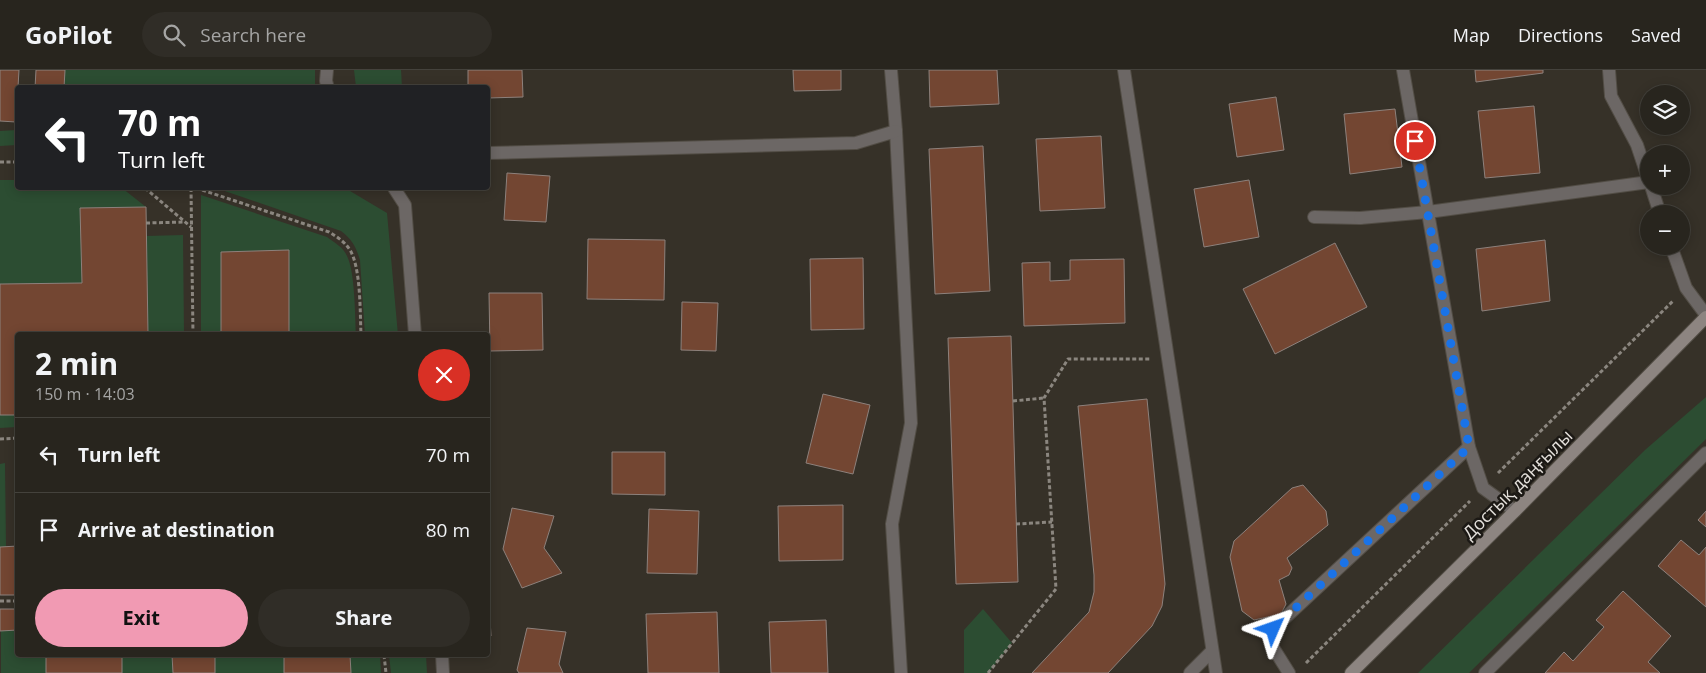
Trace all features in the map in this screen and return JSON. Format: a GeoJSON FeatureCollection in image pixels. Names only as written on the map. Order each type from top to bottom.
{"type":"FeatureCollection","features":[{"type":"Feature","properties":{"kind":"main road","name":"Достық даңғылы"},"geometry":{"type":"LineString","coordinates":[[1351,673],[1515,511],[1706,316]]}},
{"type":"Feature","properties":{"kind":"street"},"geometry":{"type":"LineString","coordinates":[[327,70],[327,85]]}},
{"type":"Feature","properties":{"kind":"street"},"geometry":{"type":"LineString","coordinates":[[891,70],[896,131],[911,423],[892,524],[902,673]]}},
{"type":"Feature","properties":{"kind":"street"},"geometry":{"type":"LineString","coordinates":[[1124,70],[1216,673]]}},
{"type":"Feature","properties":{"kind":"street"},"geometry":{"type":"LineString","coordinates":[[1403,70],[1469,447],[1483,488],[1515,511]]}},
{"type":"Feature","properties":{"kind":"street"},"geometry":{"type":"LineString","coordinates":[[1608,70],[1611,96],[1640,154]]}},
{"type":"Feature","properties":{"kind":"street"},"geometry":{"type":"LineString","coordinates":[[490,153],[856,143],[896,131]]}},
{"type":"Feature","properties":{"kind":"street"},"geometry":{"type":"LineString","coordinates":[[1314,217],[1360,218],[1428,212],[1640,182]]}},
{"type":"Feature","properties":{"kind":"street"},"geometry":{"type":"LineString","coordinates":[[395,190],[405,205],[415,332]]}},
{"type":"Feature","properties":{"kind":"street"},"geometry":{"type":"LineString","coordinates":[[1674,255],[1686,288],[1706,316]]}},
{"type":"Feature","properties":{"kind":"street"},"geometry":{"type":"LineString","coordinates":[[1289,673],[1272,646],[1273,629],[1469,447]]}},
{"type":"Feature","properties":{"kind":"street"},"geometry":{"type":"LineString","coordinates":[[1485,673],[1706,453]]}},
{"type":"Feature","properties":{"kind":"street"},"geometry":{"type":"LineString","coordinates":[[1190,673],[1212,651]]}},
{"type":"Feature","properties":{"kind":"street"},"geometry":{"type":"LineString","coordinates":[[442,657],[443,673]]}},
{"type":"Feature","properties":{"kind":"path"},"geometry":{"type":"LineString","coordinates":[[0,162],[15,162]]}},
{"type":"Feature","properties":{"kind":"path"},"geometry":{"type":"LineString","coordinates":[[147,190],[192,227]]}},
{"type":"Feature","properties":{"kind":"path"},"geometry":{"type":"LineString","coordinates":[[191,190],[193,332]]}},
{"type":"Feature","properties":{"kind":"path"},"geometry":{"type":"LineString","coordinates":[[202,190],[329,232],[342,240],[350,251],[356,266],[361,332]]}},
{"type":"Feature","properties":{"kind":"path"},"geometry":{"type":"LineString","coordinates":[[146,223],[185,222]]}},
{"type":"Feature","properties":{"kind":"path"},"geometry":{"type":"LineString","coordinates":[[1303,666],[1686,288]]}},
{"type":"Feature","properties":{"kind":"path"},"geometry":{"type":"LineString","coordinates":[[988,673],[1056,589],[1044,398],[1068,359],[1168,360]]}},
{"type":"Feature","properties":{"kind":"path"},"geometry":{"type":"LineString","coordinates":[[1013,402],[1044,398]]}},
{"type":"Feature","properties":{"kind":"path"},"geometry":{"type":"LineString","coordinates":[[0,439],[15,438]]}},
{"type":"Feature","properties":{"kind":"path"},"geometry":{"type":"LineString","coordinates":[[1016,524],[1052,522]]}},
{"type":"Feature","properties":{"kind":"path"},"geometry":{"type":"LineString","coordinates":[[0,601],[15,601]]}},
{"type":"Feature","properties":{"kind":"path"},"geometry":{"type":"LineString","coordinates":[[384,657],[386,673]]}},
{"type":"Feature","properties":{"kind":"green space"},"geometry":{"type":"Polygon","coordinates":[[[65,70],[315,70],[315,85],[64,85],[65,70]]]}},
{"type":"Feature","properties":{"kind":"green space"},"geometry":{"type":"Polygon","coordinates":[[[354,70],[401,70],[402,85],[356,85],[354,70]]]}},
{"type":"Feature","properties":{"kind":"green space"},"geometry":{"type":"Polygon","coordinates":[[[15,130],[15,145],[0,146],[0,131],[15,130]]]}},
{"type":"Feature","properties":{"kind":"green space"},"geometry":{"type":"Polygon","coordinates":[[[0,180],[15,180],[15,190],[125,190],[146,207],[81,208],[82,283],[0,284],[0,180]]]}},
{"type":"Feature","properties":{"kind":"green space"},"geometry":{"type":"Polygon","coordinates":[[[222,190],[348,190],[387,213],[398,332],[365,332],[360,260],[353,244],[341,231],[222,190]]]}},
{"type":"Feature","properties":{"kind":"green space"},"geometry":{"type":"Polygon","coordinates":[[[201,195],[327,237],[341,248],[347,256],[352,272],[356,332],[289,332],[288,250],[221,252],[221,332],[201,332],[201,195]]]}},
{"type":"Feature","properties":{"kind":"green space"},"geometry":{"type":"Polygon","coordinates":[[[183,235],[184,332],[148,332],[146,236],[183,235]]]}},
{"type":"Feature","properties":{"kind":"green space"},"geometry":{"type":"Polygon","coordinates":[[[1706,397],[1706,439],[1469,673],[1418,673],[1645,450],[1706,397]]]}},
{"type":"Feature","properties":{"kind":"green space"},"geometry":{"type":"Polygon","coordinates":[[[0,415],[15,415],[15,427],[0,428],[0,415]]]}},
{"type":"Feature","properties":{"kind":"green space"},"geometry":{"type":"Polygon","coordinates":[[[5,463],[6,547],[0,547],[0,464],[5,463]]]}},
{"type":"Feature","properties":{"kind":"green space"},"geometry":{"type":"Polygon","coordinates":[[[983,609],[1012,643],[988,673],[964,673],[964,630],[983,609]]]}},
{"type":"Feature","properties":{"kind":"green space"},"geometry":{"type":"Polygon","coordinates":[[[15,630],[15,657],[46,657],[46,673],[1,673],[1,631],[15,630]]]}},
{"type":"Feature","properties":{"kind":"green space"},"geometry":{"type":"Polygon","coordinates":[[[122,657],[172,657],[173,673],[122,673],[122,657]]]}},
{"type":"Feature","properties":{"kind":"green space"},"geometry":{"type":"Polygon","coordinates":[[[215,657],[284,657],[284,673],[215,673],[215,657]]]}},
{"type":"Feature","properties":{"kind":"green space"},"geometry":{"type":"Polygon","coordinates":[[[350,657],[380,657],[381,673],[351,673],[350,657]]]}},
{"type":"Feature","properties":{"kind":"green space"},"geometry":{"type":"Polygon","coordinates":[[[389,657],[426,657],[427,673],[391,673],[389,657]]]}},
{"type":"Feature","properties":{"kind":"building"},"geometry":{"type":"Polygon","coordinates":[[[0,70],[19,70],[18,85],[15,85],[15,122],[0,121],[0,70]]]}},
{"type":"Feature","properties":{"kind":"building"},"geometry":{"type":"Polygon","coordinates":[[[36,70],[65,70],[64,85],[35,85],[36,70]]]}},
{"type":"Feature","properties":{"kind":"building"},"geometry":{"type":"Polygon","coordinates":[[[468,70],[522,70],[523,97],[490,98],[490,85],[468,85],[468,70]]]}},
{"type":"Feature","properties":{"kind":"building"},"geometry":{"type":"Polygon","coordinates":[[[793,70],[841,70],[841,90],[794,91],[793,70]]]}},
{"type":"Feature","properties":{"kind":"building"},"geometry":{"type":"Polygon","coordinates":[[[929,70],[997,70],[999,104],[930,107],[929,70]]]}},
{"type":"Feature","properties":{"kind":"building"},"geometry":{"type":"Polygon","coordinates":[[[1475,70],[1543,70],[1543,73],[1476,82],[1475,70]]]}},
{"type":"Feature","properties":{"kind":"building"},"geometry":{"type":"Polygon","coordinates":[[[1276,97],[1284,150],[1237,157],[1229,104],[1276,97]]]}},
{"type":"Feature","properties":{"kind":"building"},"geometry":{"type":"Polygon","coordinates":[[[1534,106],[1540,173],[1485,178],[1478,111],[1534,106]]]}},
{"type":"Feature","properties":{"kind":"building"},"geometry":{"type":"Polygon","coordinates":[[[1395,109],[1402,167],[1350,174],[1344,114],[1395,109]]]}},
{"type":"Feature","properties":{"kind":"building"},"geometry":{"type":"Polygon","coordinates":[[[1101,136],[1105,208],[1040,211],[1036,139],[1101,136]]]}},
{"type":"Feature","properties":{"kind":"building"},"geometry":{"type":"Polygon","coordinates":[[[983,146],[990,291],[935,294],[929,149],[983,146]]]}},
{"type":"Feature","properties":{"kind":"building"},"geometry":{"type":"Polygon","coordinates":[[[507,173],[550,176],[546,222],[504,220],[507,173]]]}},
{"type":"Feature","properties":{"kind":"building"},"geometry":{"type":"Polygon","coordinates":[[[1249,180],[1259,237],[1204,247],[1194,189],[1249,180]]]}},
{"type":"Feature","properties":{"kind":"building"},"geometry":{"type":"Polygon","coordinates":[[[146,207],[148,332],[15,332],[15,415],[0,415],[0,284],[82,283],[80,208],[146,207]]]}},
{"type":"Feature","properties":{"kind":"building"},"geometry":{"type":"Polygon","coordinates":[[[588,239],[665,240],[664,300],[587,299],[588,239]]]}},
{"type":"Feature","properties":{"kind":"building"},"geometry":{"type":"Polygon","coordinates":[[[1545,240],[1550,301],[1482,311],[1476,249],[1545,240]]]}},
{"type":"Feature","properties":{"kind":"building"},"geometry":{"type":"Polygon","coordinates":[[[1335,243],[1367,307],[1275,354],[1243,289],[1335,243]]]}},
{"type":"Feature","properties":{"kind":"building"},"geometry":{"type":"Polygon","coordinates":[[[289,250],[289,332],[221,332],[221,252],[289,250]]]}},
{"type":"Feature","properties":{"kind":"building"},"geometry":{"type":"Polygon","coordinates":[[[863,258],[864,329],[811,330],[810,259],[863,258]]]}},
{"type":"Feature","properties":{"kind":"building"},"geometry":{"type":"Polygon","coordinates":[[[1124,259],[1125,323],[1024,326],[1022,263],[1050,262],[1050,281],[1070,280],[1070,260],[1124,259]]]}},
{"type":"Feature","properties":{"kind":"building"},"geometry":{"type":"Polygon","coordinates":[[[489,293],[542,293],[543,350],[490,351],[489,293]]]}},
{"type":"Feature","properties":{"kind":"building"},"geometry":{"type":"Polygon","coordinates":[[[682,302],[718,303],[716,351],[681,350],[682,302]]]}},
{"type":"Feature","properties":{"kind":"building"},"geometry":{"type":"Polygon","coordinates":[[[1011,336],[1018,582],[956,584],[948,338],[1011,336]]]}},
{"type":"Feature","properties":{"kind":"building"},"geometry":{"type":"Polygon","coordinates":[[[823,394],[870,405],[853,474],[806,463],[823,394]]]}},
{"type":"Feature","properties":{"kind":"building"},"geometry":{"type":"Polygon","coordinates":[[[1147,399],[1165,584],[1162,606],[1152,626],[1108,673],[1032,673],[1089,612],[1094,592],[1078,406],[1147,399]]]}},
{"type":"Feature","properties":{"kind":"building"},"geometry":{"type":"Polygon","coordinates":[[[612,452],[665,452],[665,495],[612,494],[612,452]]]}},
{"type":"Feature","properties":{"kind":"building"},"geometry":{"type":"Polygon","coordinates":[[[1303,485],[1326,511],[1328,525],[1287,558],[1292,568],[1289,575],[1279,580],[1286,604],[1281,614],[1254,620],[1242,611],[1230,557],[1234,541],[1292,488],[1303,485]]]}},
{"type":"Feature","properties":{"kind":"building"},"geometry":{"type":"Polygon","coordinates":[[[843,505],[843,560],[779,561],[778,506],[843,505]]]}},
{"type":"Feature","properties":{"kind":"building"},"geometry":{"type":"Polygon","coordinates":[[[512,508],[554,516],[544,548],[562,573],[522,588],[503,549],[512,508]]]}},
{"type":"Feature","properties":{"kind":"building"},"geometry":{"type":"Polygon","coordinates":[[[649,509],[699,511],[697,574],[647,573],[649,509]]]}},
{"type":"Feature","properties":{"kind":"building"},"geometry":{"type":"Polygon","coordinates":[[[1706,511],[1706,527],[1698,520],[1706,511]]]}},
{"type":"Feature","properties":{"kind":"building"},"geometry":{"type":"Polygon","coordinates":[[[1681,540],[1699,555],[1706,547],[1706,607],[1658,566],[1681,540]]]}},
{"type":"Feature","properties":{"kind":"building"},"geometry":{"type":"Polygon","coordinates":[[[15,546],[15,595],[0,595],[0,547],[15,546]]]}},
{"type":"Feature","properties":{"kind":"building"},"geometry":{"type":"Polygon","coordinates":[[[1623,591],[1671,636],[1648,662],[1660,673],[1545,673],[1564,652],[1573,661],[1604,627],[1596,620],[1623,591]]]}},
{"type":"Feature","properties":{"kind":"building"},"geometry":{"type":"Polygon","coordinates":[[[0,609],[15,609],[15,630],[0,631],[0,609]]]}},
{"type":"Feature","properties":{"kind":"building"},"geometry":{"type":"Polygon","coordinates":[[[717,612],[719,673],[648,673],[646,614],[717,612]]]}},
{"type":"Feature","properties":{"kind":"building"},"geometry":{"type":"Polygon","coordinates":[[[826,620],[828,673],[771,673],[769,622],[826,620]]]}},
{"type":"Feature","properties":{"kind":"building"},"geometry":{"type":"Polygon","coordinates":[[[527,628],[566,632],[559,664],[563,673],[519,673],[517,670],[527,628]]]}},
{"type":"Feature","properties":{"kind":"building"},"geometry":{"type":"Polygon","coordinates":[[[46,657],[122,657],[122,673],[46,673],[46,657]]]}},
{"type":"Feature","properties":{"kind":"building"},"geometry":{"type":"Polygon","coordinates":[[[172,657],[215,657],[215,673],[173,673],[172,657]]]}},
{"type":"Feature","properties":{"kind":"building"},"geometry":{"type":"Polygon","coordinates":[[[284,657],[350,657],[351,673],[284,673],[284,657]]]}},
{"type":"Feature","properties":{"kind":"route"},"geometry":{"type":"LineString","coordinates":[[1273,629],[1469,447],[1415,141]]}}]}
